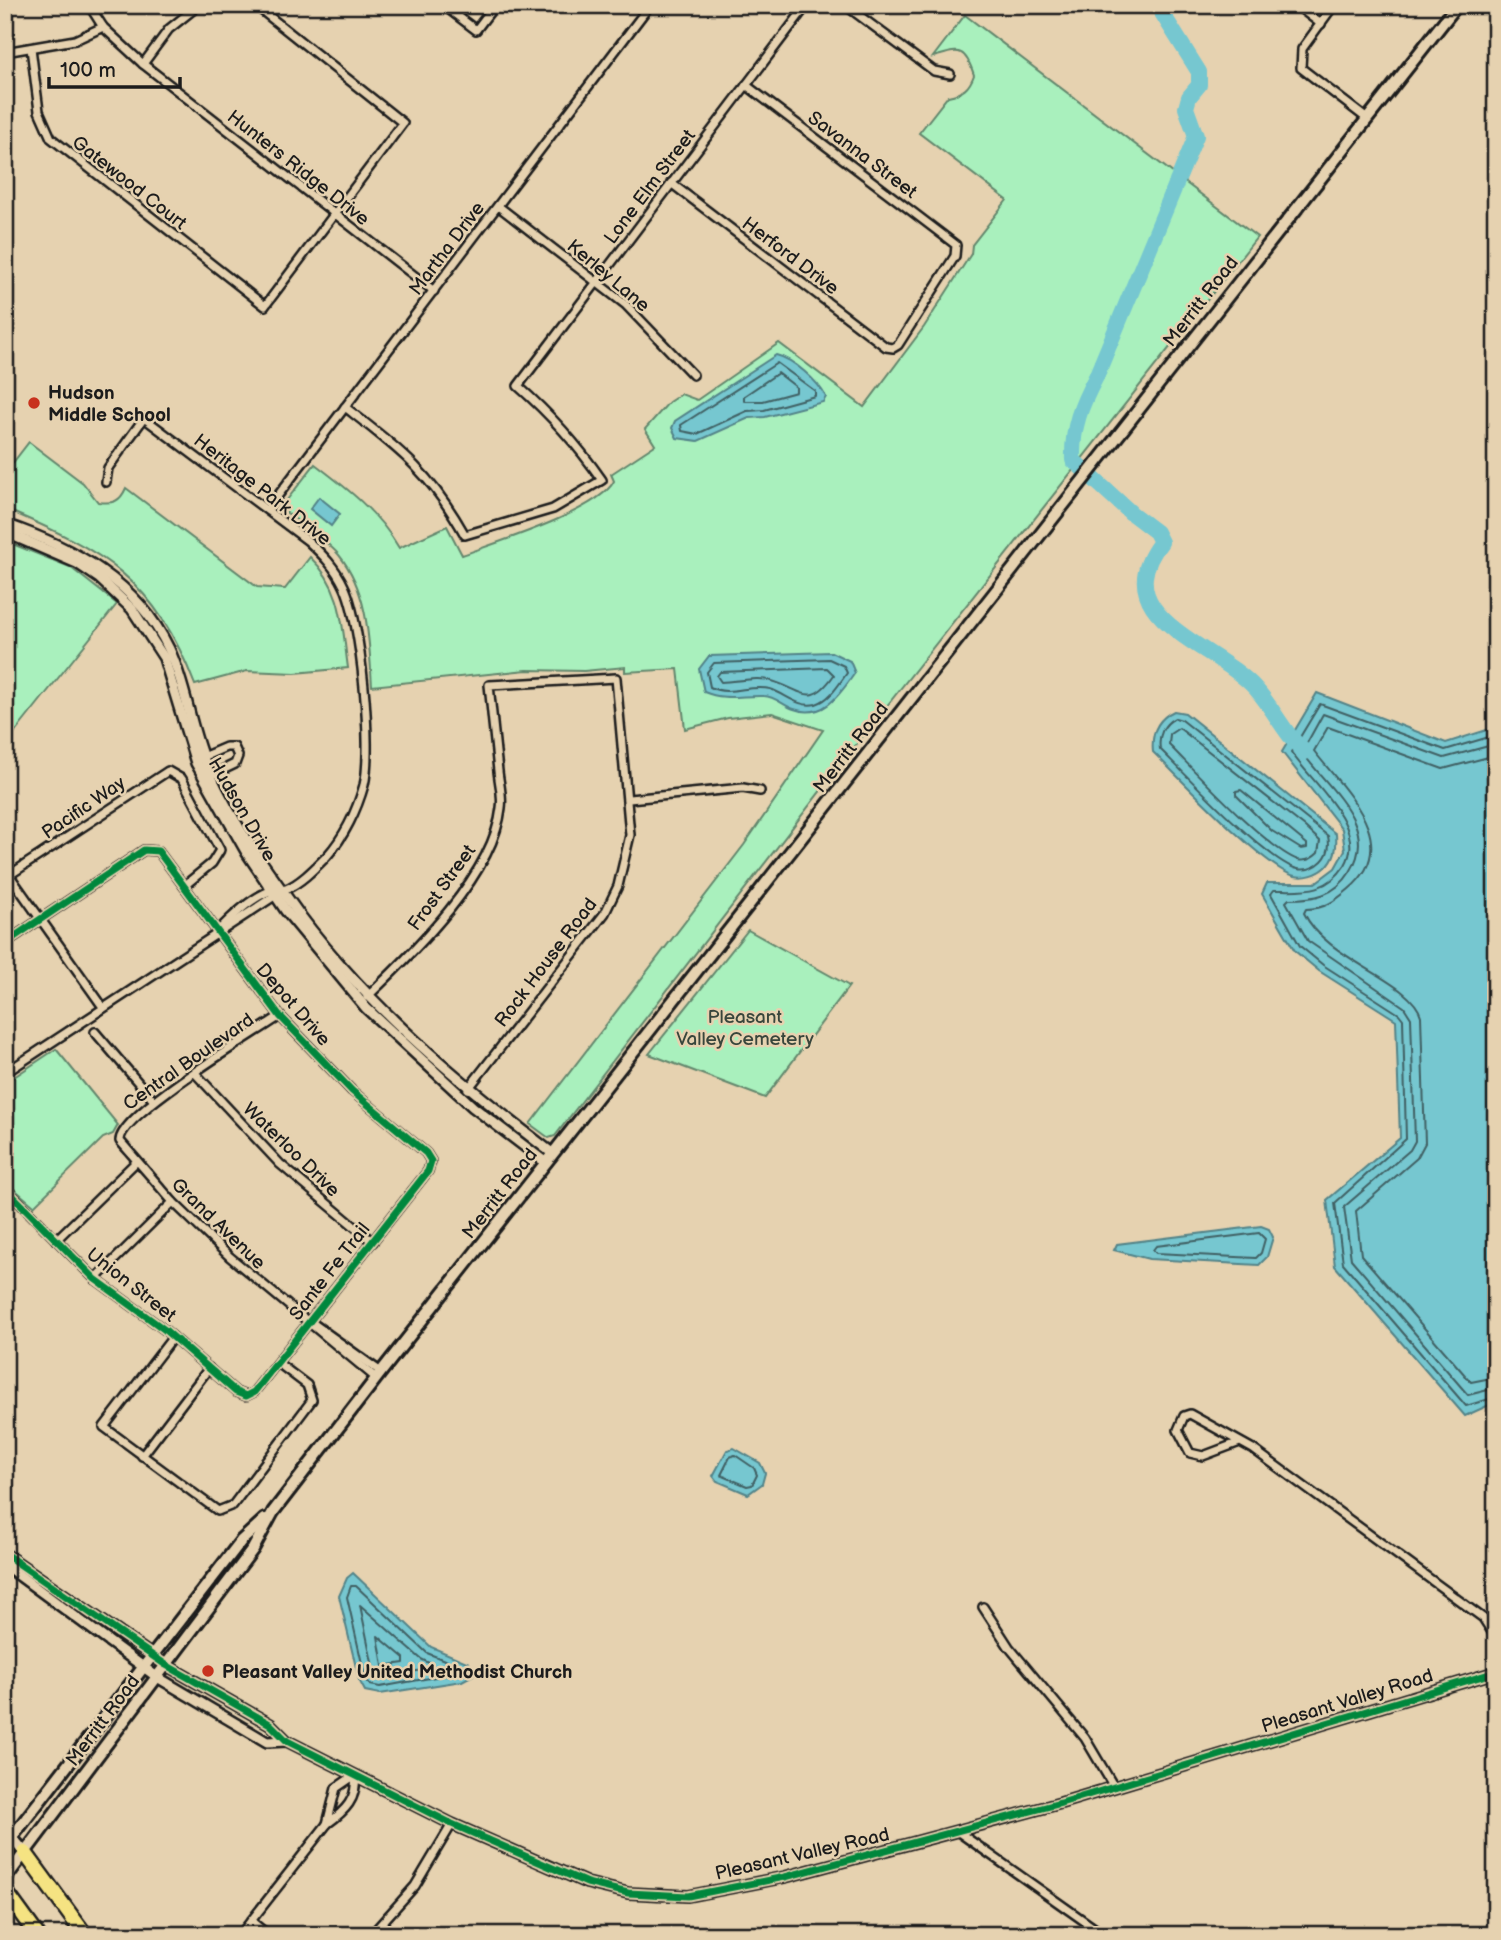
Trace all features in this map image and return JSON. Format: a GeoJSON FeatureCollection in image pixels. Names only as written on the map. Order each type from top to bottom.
{"type":"FeatureCollection","features":[{"type":"Feature","properties":{"kind":"highway"},"geometry":{"type":"LineString","coordinates":[[25,1853],[85,1935]]}},
{"type":"Feature","properties":{"kind":"highway"},"geometry":{"type":"LineString","coordinates":[[5,1891],[37,1935]]}},
{"type":"Feature","properties":{"kind":"main road","name":"Merritt Road"},"geometry":{"type":"LineString","coordinates":[[5,1879],[253,1549],[273,1512],[379,1375],[1457,5]]}},
{"type":"Feature","properties":{"kind":"main road","name":"Merritt Road"},"geometry":{"type":"LineString","coordinates":[[7,1838],[241,1541],[273,1512]]}},
{"type":"Feature","properties":{"kind":"main road"},"geometry":{"type":"LineString","coordinates":[[7,1838],[25,1853]]}},
{"type":"Feature","properties":{"kind":"street","name":"Hunters Ridge Drive"},"geometry":{"type":"LineString","coordinates":[[89,5],[103,27],[143,64],[434,291]]}},
{"type":"Feature","properties":{"kind":"street"},"geometry":{"type":"LineString","coordinates":[[143,64],[169,29],[199,5]]}},
{"type":"Feature","properties":{"kind":"street"},"geometry":{"type":"LineString","coordinates":[[255,5],[403,123],[335,215]]}},
{"type":"Feature","properties":{"kind":"street"},"geometry":{"type":"LineString","coordinates":[[443,5],[476,30],[495,5]]}},
{"type":"Feature","properties":{"kind":"street","name":"Martha Drive"},"geometry":{"type":"LineString","coordinates":[[267,510],[650,5]]}},
{"type":"Feature","properties":{"kind":"street","name":"Lone Elm Street"},"geometry":{"type":"LineString","coordinates":[[345,407],[419,467],[438,489],[465,535],[553,509],[602,480],[578,445],[552,416],[518,386],[807,5]]}},
{"type":"Feature","properties":{"kind":"street"},"geometry":{"type":"LineString","coordinates":[[845,5],[934,71],[950,74]]}},
{"type":"Feature","properties":{"kind":"street"},"geometry":{"type":"LineString","coordinates":[[1296,5],[1321,24]]}},
{"type":"Feature","properties":{"kind":"street"},"geometry":{"type":"LineString","coordinates":[[1334,5],[1302,49],[1301,68],[1366,118]]}},
{"type":"Feature","properties":{"kind":"street"},"geometry":{"type":"LineString","coordinates":[[5,52],[75,40],[103,27]]}},
{"type":"Feature","properties":{"kind":"street","name":"Gatewood Court"},"geometry":{"type":"LineString","coordinates":[[31,48],[39,111],[51,138],[264,306],[335,215]]}},
{"type":"Feature","properties":{"kind":"street","name":"Savanna Street"},"geometry":{"type":"LineString","coordinates":[[746,85],[956,245],[958,251],[905,335],[893,348]]}},
{"type":"Feature","properties":{"kind":"street","name":"Herford Drive"},"geometry":{"type":"LineString","coordinates":[[671,183],[886,347],[893,348]]}},
{"type":"Feature","properties":{"kind":"street","name":"Kerley Lane"},"geometry":{"type":"LineString","coordinates":[[498,206],[626,305],[693,375]]}},
{"type":"Feature","properties":{"kind":"street","name":"Heritage Park Drive"},"geometry":{"type":"LineString","coordinates":[[5,1073],[216,933],[230,918],[304,877],[328,855],[351,819],[364,785],[367,754],[355,622],[346,588],[332,564],[267,510],[144,418],[108,468],[106,482]]}},
{"type":"Feature","properties":{"kind":"street","name":"Hudson Drive"},"geometry":{"type":"LineString","coordinates":[[5,524],[68,548],[106,572],[146,613],[169,648],[184,689],[199,758]]}},
{"type":"Feature","properties":{"kind":"street","name":"Hudson Drive"},"geometry":{"type":"LineString","coordinates":[[5,533],[77,563],[132,610],[164,658],[208,777],[276,893],[364,999],[474,1107],[548,1157]]}},
{"type":"Feature","properties":{"kind":"street","name":"Rock House Road"},"geometry":{"type":"LineString","coordinates":[[468,1088],[604,913],[618,887],[630,835],[629,799],[616,678],[489,685]]}},
{"type":"Feature","properties":{"kind":"street","name":"Frost Street"},"geometry":{"type":"LineString","coordinates":[[364,999],[411,954],[462,891],[483,863],[494,837],[502,807],[489,685]]}},
{"type":"Feature","properties":{"kind":"street"},"geometry":{"type":"LineString","coordinates":[[199,758],[226,747],[234,747],[238,756],[235,764],[208,777]]}},
{"type":"Feature","properties":{"kind":"street","name":"Pacific Way"},"geometry":{"type":"LineString","coordinates":[[8,871],[162,773],[173,772],[182,779],[220,850],[212,863],[184,886]]}},
{"type":"Feature","properties":{"kind":"street"},"geometry":{"type":"LineString","coordinates":[[629,799],[743,788],[760,791]]}},
{"type":"Feature","properties":{"kind":"street","name":"Depot Drive"},"geometry":{"type":"LineString","coordinates":[[43,918],[144,850],[153,849],[162,854],[216,933],[280,1016],[343,1082],[426,1153],[431,1161]]}},
{"type":"Feature","properties":{"kind":"street"},"geometry":{"type":"LineString","coordinates":[[8,871],[103,1007]]}},
{"type":"Feature","properties":{"kind":"street"},"geometry":{"type":"LineString","coordinates":[[5,943],[43,918]]}},
{"type":"Feature","properties":{"kind":"street","name":"Hudson Drive"},"geometry":{"type":"LineString","coordinates":[[364,999],[548,1157]]}},
{"type":"Feature","properties":{"kind":"street","name":"Central Boulevard"},"geometry":{"type":"LineString","coordinates":[[119,1136],[124,1126],[154,1101],[280,1016]]}},
{"type":"Feature","properties":{"kind":"street"},"geometry":{"type":"LineString","coordinates":[[95,1032],[154,1101]]}},
{"type":"Feature","properties":{"kind":"street","name":"Waterloo Drive"},"geometry":{"type":"LineString","coordinates":[[195,1073],[280,1164],[373,1242]]}},
{"type":"Feature","properties":{"kind":"street","name":"Grand Avenue"},"geometry":{"type":"LineString","coordinates":[[119,1136],[122,1147],[230,1258],[310,1322],[326,1330],[379,1375]]}},
{"type":"Feature","properties":{"kind":"street","name":"Sante Fe Trail"},"geometry":{"type":"LineString","coordinates":[[246,1396],[254,1392],[278,1363],[428,1171],[431,1161]]}},
{"type":"Feature","properties":{"kind":"street"},"geometry":{"type":"LineString","coordinates":[[56,1240],[136,1162]]}},
{"type":"Feature","properties":{"kind":"street","name":"Union Street"},"geometry":{"type":"LineString","coordinates":[[5,1188],[95,1279],[173,1337],[236,1392],[246,1396]]}},
{"type":"Feature","properties":{"kind":"street"},"geometry":{"type":"LineString","coordinates":[[95,1279],[173,1202]]}},
{"type":"Feature","properties":{"kind":"street"},"geometry":{"type":"LineString","coordinates":[[173,1337],[104,1427],[212,1509],[228,1508],[312,1400],[307,1385],[278,1363]]}},
{"type":"Feature","properties":{"kind":"street"},"geometry":{"type":"LineString","coordinates":[[142,1456],[209,1368]]}},
{"type":"Feature","properties":{"kind":"street"},"geometry":{"type":"LineString","coordinates":[[1240,1442],[1203,1456],[1190,1453],[1178,1430],[1184,1416],[1190,1414],[1240,1442],[1483,1618],[1496,1638]]}},
{"type":"Feature","properties":{"kind":"street","name":"Pleasant Valley Road"},"geometry":{"type":"LineString","coordinates":[[5,1554],[166,1665],[270,1724],[286,1741],[452,1824],[587,1883],[628,1893],[688,1896],[785,1877],[1114,1787],[1496,1672]]}},
{"type":"Feature","properties":{"kind":"street","name":"Pleasant Valley Road"},"geometry":{"type":"LineString","coordinates":[[5,1565],[157,1677],[267,1742],[286,1741]]}},
{"type":"Feature","properties":{"kind":"street"},"geometry":{"type":"LineString","coordinates":[[983,1607],[1009,1647],[1085,1738],[1114,1787]]}},
{"type":"Feature","properties":{"kind":"street"},"geometry":{"type":"LineString","coordinates":[[240,1935],[327,1824],[350,1803],[356,1788],[355,1775],[336,1788],[329,1804],[327,1824]]}},
{"type":"Feature","properties":{"kind":"street"},"geometry":{"type":"LineString","coordinates":[[371,1935],[415,1886],[452,1824]]}},
{"type":"Feature","properties":{"kind":"street"},"geometry":{"type":"LineString","coordinates":[[957,1831],[1104,1935]]}},
{"type":"Feature","properties":{"kind":"street"},"geometry":{"type":"LineString","coordinates":[[251,1922],[268,1935]]}},
{"type":"Feature","properties":{"kind":"green space"},"geometry":{"type":"Polygon","coordinates":[[[965,15],[1257,237],[852,750],[555,1136],[549,1138],[530,1124],[744,845],[823,730],[772,713],[728,718],[685,729],[678,669],[625,672],[625,667],[584,671],[527,670],[372,686],[366,618],[349,569],[333,549],[283,510],[283,505],[315,464],[372,512],[399,548],[447,526],[462,555],[545,525],[589,504],[614,481],[611,474],[655,445],[645,429],[669,402],[681,394],[697,400],[779,343],[864,407],[924,327],[971,254],[972,245],[1007,200],[919,133],[948,96],[965,90],[974,75],[967,58],[959,52],[933,57],[965,15]]]}},
{"type":"Feature","properties":{"kind":"green space"},"geometry":{"type":"Polygon","coordinates":[[[29,442],[83,483],[98,502],[115,501],[126,488],[257,587],[285,589],[310,557],[321,569],[335,595],[348,668],[295,673],[247,671],[195,685],[162,619],[144,594],[122,573],[99,555],[71,539],[5,509],[5,473],[29,442]]]}},
{"type":"Feature","properties":{"kind":"green space"},"geometry":{"type":"Polygon","coordinates":[[[5,541],[70,567],[117,604],[5,745],[5,541]]]}},
{"type":"Feature","properties":{"kind":"green space","name":"Pleasant Valley Cemetery"},"geometry":{"type":"Polygon","coordinates":[[[748,930],[849,986],[765,1098],[649,1054],[748,930]]]}},
{"type":"Feature","properties":{"kind":"green space"},"geometry":{"type":"Polygon","coordinates":[[[56,1049],[118,1125],[113,1134],[103,1138],[34,1206],[5,1181],[5,1083],[56,1049]]]}},
{"type":"Feature","properties":{"kind":"water"},"geometry":{"type":"Polygon","coordinates":[[[776,355],[790,361],[811,378],[826,397],[823,402],[765,417],[749,418],[698,441],[677,438],[672,428],[675,421],[776,355]]]}},
{"type":"Feature","properties":{"kind":"water"},"geometry":{"type":"Polygon","coordinates":[[[319,497],[340,514],[331,526],[310,509],[319,497]]]}},
{"type":"Feature","properties":{"kind":"water"},"geometry":{"type":"Polygon","coordinates":[[[831,652],[850,661],[855,673],[837,697],[823,708],[814,711],[794,709],[768,696],[726,697],[704,692],[699,669],[709,656],[831,652]]]}},
{"type":"Feature","properties":{"kind":"water"},"geometry":{"type":"Polygon","coordinates":[[[1317,693],[1446,743],[1496,727],[1496,1402],[1465,1416],[1335,1266],[1327,1200],[1400,1138],[1396,1020],[1319,971],[1295,951],[1262,894],[1267,883],[1315,883],[1335,868],[1345,850],[1342,829],[1282,752],[1317,693]]]}},
{"type":"Feature","properties":{"kind":"water"},"geometry":{"type":"Polygon","coordinates":[[[1174,711],[1185,713],[1336,834],[1335,852],[1325,868],[1303,877],[1281,869],[1244,840],[1153,752],[1156,727],[1174,711]]]}},
{"type":"Feature","properties":{"kind":"water"},"geometry":{"type":"Polygon","coordinates":[[[1261,1226],[1269,1229],[1273,1237],[1267,1257],[1259,1265],[1149,1259],[1114,1250],[1117,1244],[1261,1226]]]}},
{"type":"Feature","properties":{"kind":"water"},"geometry":{"type":"Polygon","coordinates":[[[734,1448],[760,1463],[765,1473],[762,1484],[748,1494],[717,1481],[713,1476],[727,1450],[734,1448]]]}},
{"type":"Feature","properties":{"kind":"water"},"geometry":{"type":"Polygon","coordinates":[[[353,1573],[431,1647],[469,1663],[473,1675],[462,1681],[380,1694],[365,1691],[359,1680],[339,1596],[347,1578],[353,1573]]]}},
{"type":"Feature","properties":{"kind":"waterway"},"geometry":{"type":"LineString","coordinates":[[1157,5],[1199,72],[1199,85],[1189,97],[1186,108],[1196,136],[1082,407],[1074,437],[1073,460],[1156,532],[1161,542],[1147,568],[1146,590],[1155,610],[1172,627],[1238,673],[1256,689],[1305,752]]}},
{"type":"Feature","properties":{"kind":"cycle path"},"geometry":{"type":"LineString","coordinates":[[5,943],[144,850],[158,851],[280,1016],[352,1091],[426,1153],[431,1161],[428,1171],[254,1392],[246,1396],[236,1392],[165,1330],[95,1279],[5,1188]]}},
{"type":"Feature","properties":{"kind":"cycle path"},"geometry":{"type":"LineString","coordinates":[[5,1554],[166,1665],[270,1724],[287,1741],[452,1824],[587,1883],[628,1893],[688,1896],[785,1877],[1061,1803],[1496,1672]]}},
{"type":"Feature","properties":{"kind":"place","name":"Hudson Middle School"},"geometry":{"type":"Point","coordinates":[34,403]}},
{"type":"Feature","properties":{"kind":"place","name":"Pleasant Valley United Methodist Church"},"geometry":{"type":"Point","coordinates":[208,1671]}}]}
